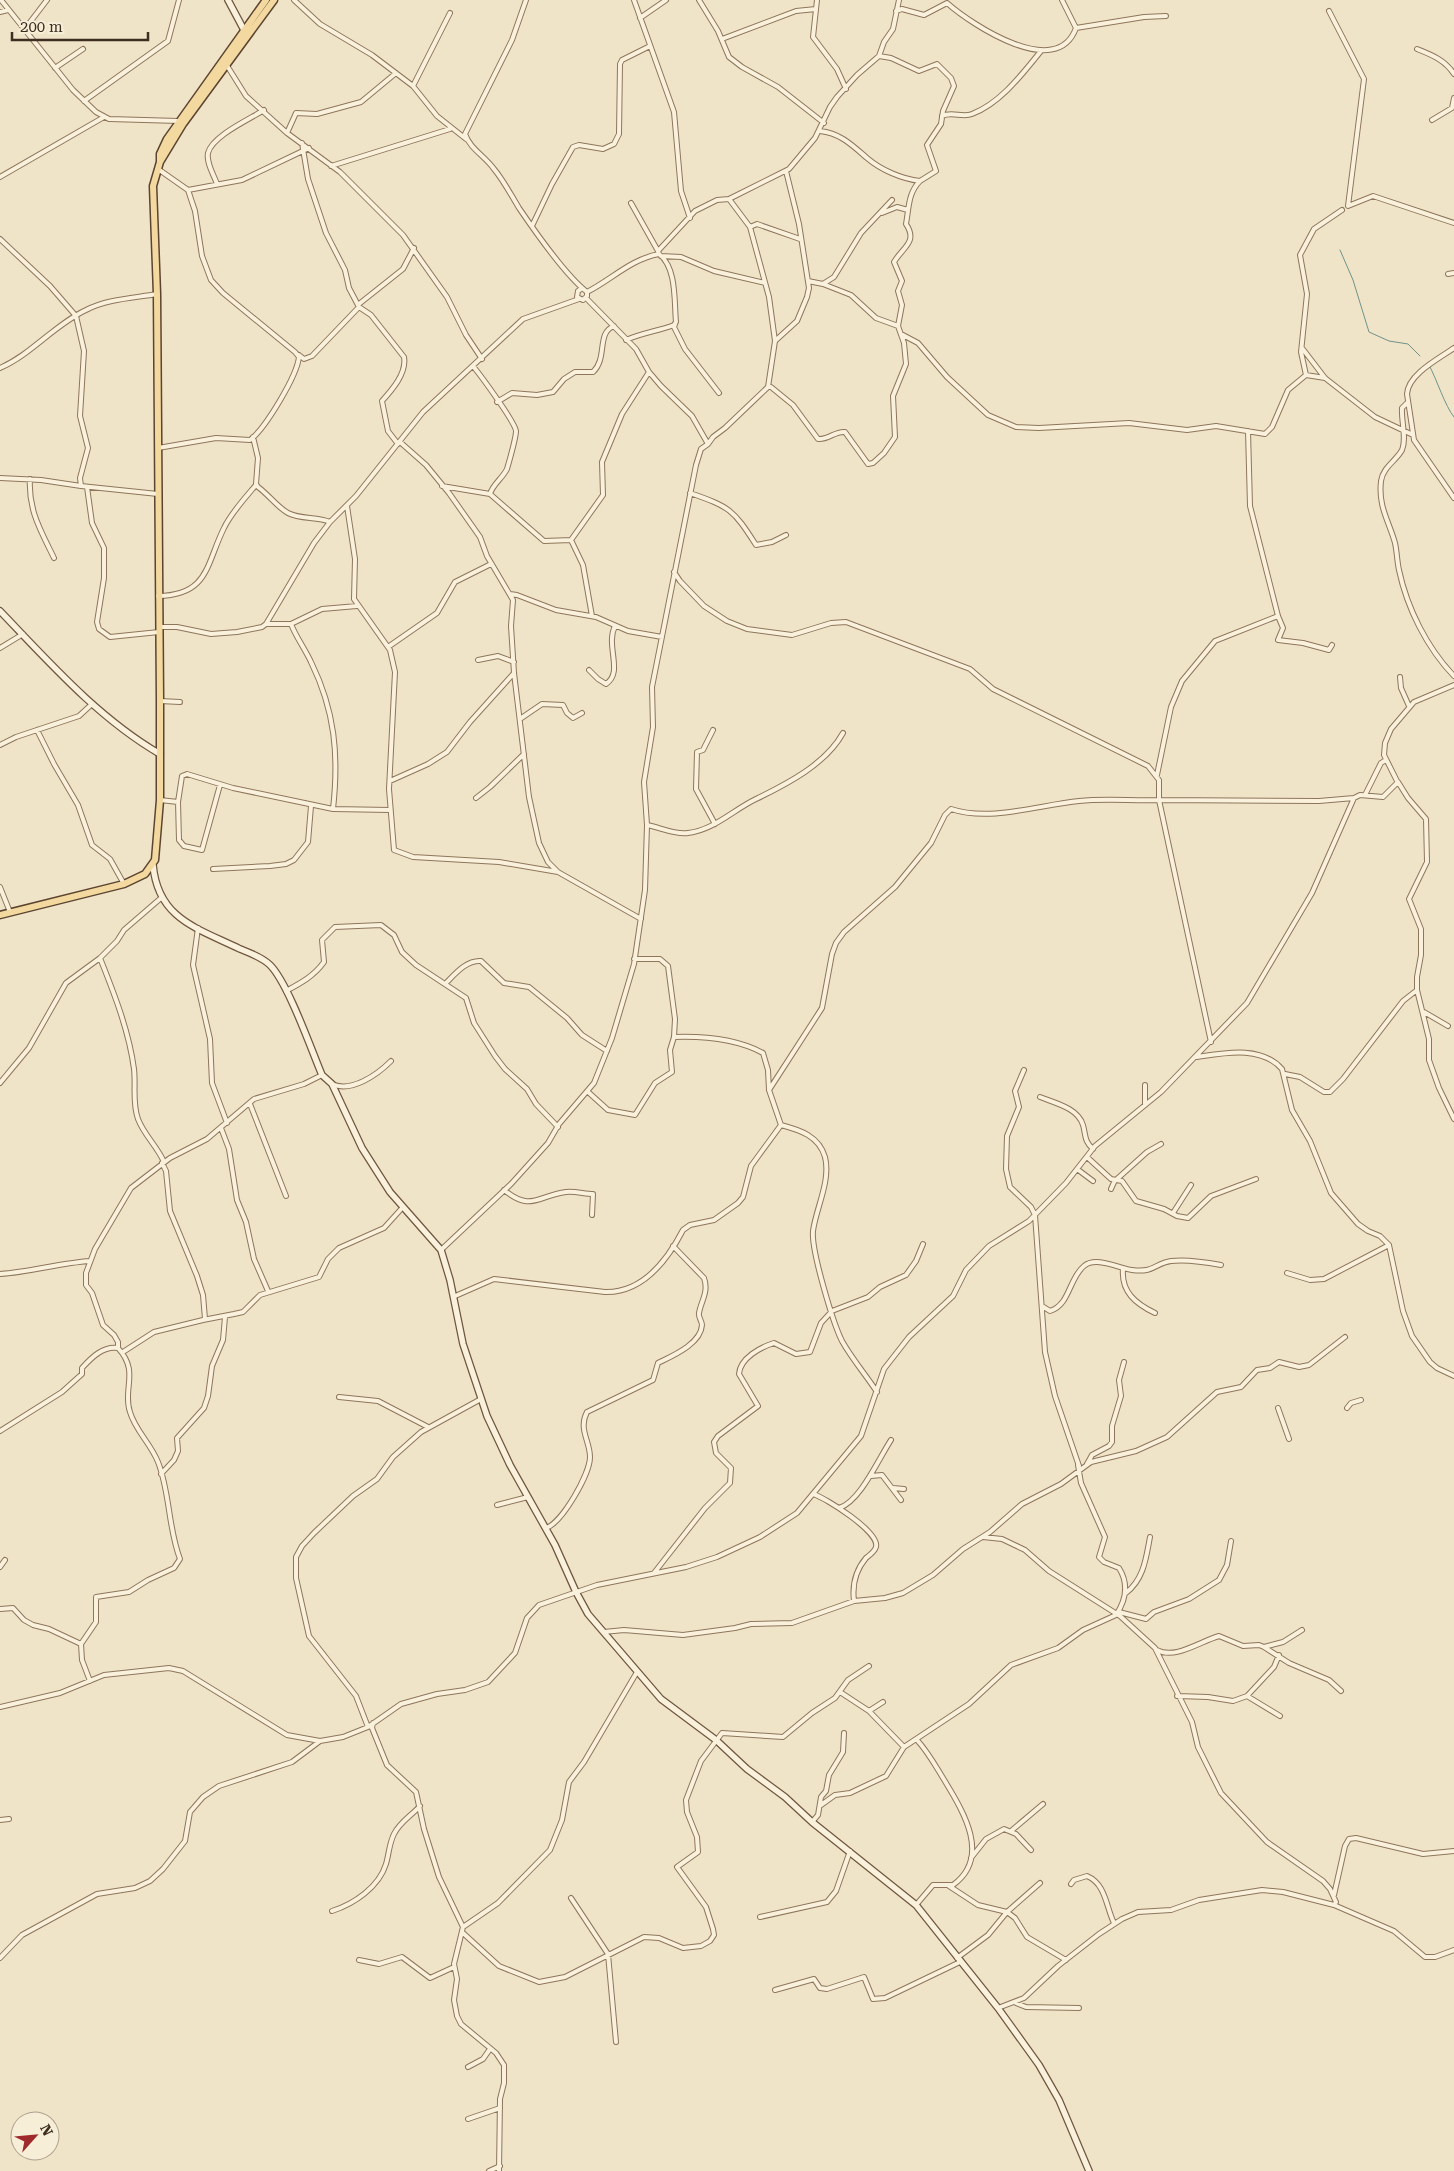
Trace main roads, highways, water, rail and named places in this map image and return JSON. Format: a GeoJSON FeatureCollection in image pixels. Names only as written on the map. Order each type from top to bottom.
{"type":"FeatureCollection","features":[{"type":"Feature","properties":{"kind":"main road"},"geometry":{"type":"LineString","coordinates":[[228,0],[244,30]]}},
{"type":"Feature","properties":{"kind":"main road"},"geometry":{"type":"LineString","coordinates":[[266,0],[179,121],[160,154],[152,197],[157,294],[158,596],[160,630],[160,800],[158,839],[153,865],[161,898],[177,916],[270,964],[286,991],[322,1075],[332,1084],[362,1148],[390,1192],[440,1250],[453,1296],[463,1344],[480,1399],[510,1465],[546,1528],[588,1614],[661,1699],[716,1740],[812,1822],[916,1905],[998,2008],[1052,2087],[1077,2139],[1089,2171]]}},
{"type":"Feature","properties":{"kind":"main road"},"geometry":{"type":"LineString","coordinates":[[159,166],[194,106],[274,0]]}},
{"type":"Feature","properties":{"kind":"main road"},"geometry":{"type":"LineString","coordinates":[[0,611],[92,704],[137,741],[160,754]]}},
{"type":"Feature","properties":{"kind":"main road"},"geometry":{"type":"LineString","coordinates":[[0,915],[124,884],[140,878],[153,865]]}},
{"type":"Feature","properties":{"kind":"waterway"},"geometry":{"type":"LineString","coordinates":[[1340,250],[1353,280],[1369,332],[1389,341],[1408,344],[1420,356]]}},
{"type":"Feature","properties":{"kind":"waterway"},"geometry":{"type":"LineString","coordinates":[[1429,365],[1447,406],[1454,417]]}}]}
